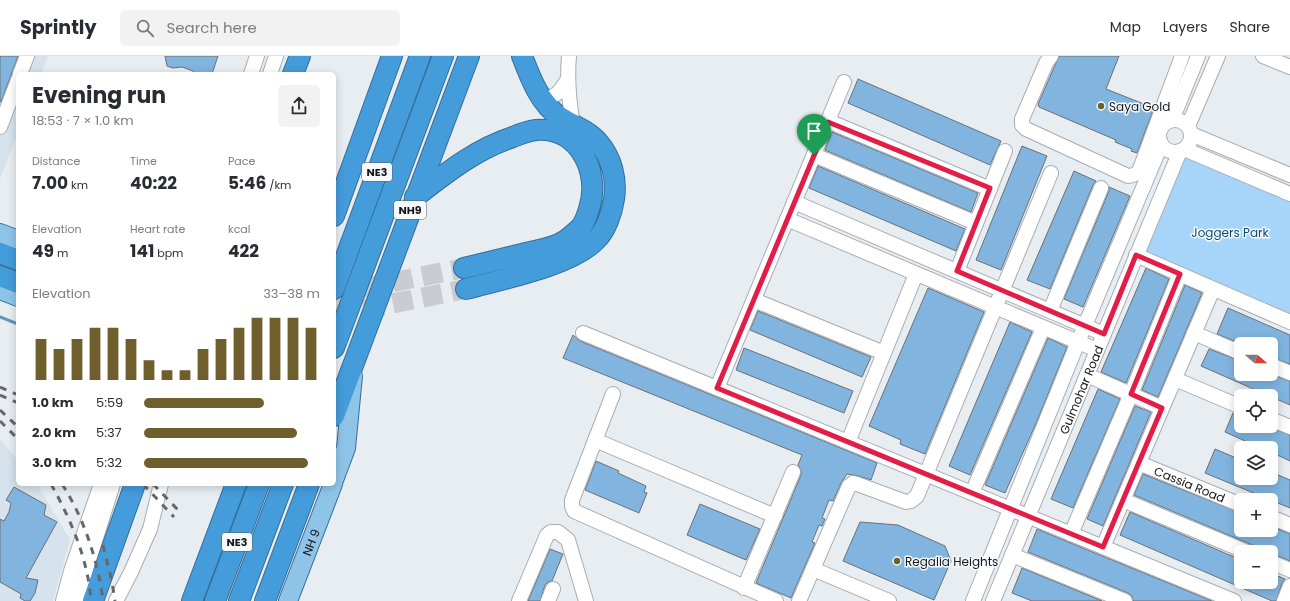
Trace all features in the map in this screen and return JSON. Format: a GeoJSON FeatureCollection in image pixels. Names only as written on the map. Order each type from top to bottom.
{"type":"FeatureCollection","features":[{"type":"Feature","properties":{"kind":"highway"},"geometry":{"type":"LineString","coordinates":[[294,72],[300,56]]}},
{"type":"Feature","properties":{"kind":"highway"},"geometry":{"type":"LineString","coordinates":[[336,210],[392,56]]}},
{"type":"Feature","properties":{"kind":"highway","name":"NE3"},"geometry":{"type":"LineString","coordinates":[[336,284],[420,56]]}},
{"type":"Feature","properties":{"kind":"highway","name":"NE3"},"geometry":{"type":"LineString","coordinates":[[336,343],[443,56]]}},
{"type":"Feature","properties":{"kind":"highway","name":"NH9"},"geometry":{"type":"LineString","coordinates":[[336,411],[469,56]]}},
{"type":"Feature","properties":{"kind":"highway"},"geometry":{"type":"LineString","coordinates":[[466,288],[541,268],[571,258],[585,250],[597,239],[607,223],[613,207],[615,188],[614,172],[598,141],[558,116],[551,109],[530,77],[522,56]]}},
{"type":"Feature","properties":{"kind":"highway"},"geometry":{"type":"LineString","coordinates":[[415,197],[453,168],[488,146],[527,132],[546,131],[566,137],[584,157],[589,165],[593,186],[591,203],[587,216],[581,227],[565,241],[549,248],[464,268]]}},
{"type":"Feature","properties":{"kind":"highway"},"geometry":{"type":"LineString","coordinates":[[0,253],[16,259]]}},
{"type":"Feature","properties":{"kind":"highway"},"geometry":{"type":"LineString","coordinates":[[0,276],[16,282]]}},
{"type":"Feature","properties":{"kind":"highway"},"geometry":{"type":"LineString","coordinates":[[93,601],[134,486]]}},
{"type":"Feature","properties":{"kind":"highway"},"geometry":{"type":"LineString","coordinates":[[192,601],[235,486]]}},
{"type":"Feature","properties":{"kind":"highway","name":"NE3"},"geometry":{"type":"LineString","coordinates":[[215,601],[258,486]]}},
{"type":"Feature","properties":{"kind":"highway","name":"NE3"},"geometry":{"type":"LineString","coordinates":[[239,601],[282,486]]}},
{"type":"Feature","properties":{"kind":"highway"},"geometry":{"type":"LineString","coordinates":[[265,601],[308,486]]}},
{"type":"Feature","properties":{"kind":"main road"},"geometry":{"type":"LineString","coordinates":[[0,233],[16,239]]}},
{"type":"Feature","properties":{"kind":"main road"},"geometry":{"type":"LineString","coordinates":[[0,290],[16,296]]}},
{"type":"Feature","properties":{"kind":"main road"},"geometry":{"type":"LineString","coordinates":[[336,475],[346,448],[355,359]]}},
{"type":"Feature","properties":{"kind":"main road","name":"NH 9"},"geometry":{"type":"LineString","coordinates":[[288,601],[332,486]]}},
{"type":"Feature","properties":{"kind":"street"},"geometry":{"type":"LineString","coordinates":[[21,72],[27,56]]}},
{"type":"Feature","properties":{"kind":"street"},"geometry":{"type":"LineString","coordinates":[[252,72],[257,56]]}},
{"type":"Feature","properties":{"kind":"street"},"geometry":{"type":"LineString","coordinates":[[271,72],[276,56]]}},
{"type":"Feature","properties":{"kind":"street"},"geometry":{"type":"LineString","coordinates":[[569,56],[569,103],[573,125]]}},
{"type":"Feature","properties":{"kind":"street"},"geometry":{"type":"LineString","coordinates":[[1051,56],[1046,63],[1022,119],[1022,125],[1026,129],[1128,176],[1133,176],[1138,173],[1140,169],[1182,56]]}},
{"type":"Feature","properties":{"kind":"street"},"geometry":{"type":"LineString","coordinates":[[1172,120],[1198,56]]}},
{"type":"Feature","properties":{"kind":"street"},"geometry":{"type":"LineString","coordinates":[[1182,150],[1189,143],[1189,130],[1218,56]]}},
{"type":"Feature","properties":{"kind":"street"},"geometry":{"type":"LineString","coordinates":[[1263,56],[1290,67]]}},
{"type":"Feature","properties":{"kind":"street"},"geometry":{"type":"LineString","coordinates":[[544,99],[560,92],[568,79]]}},
{"type":"Feature","properties":{"kind":"street"},"geometry":{"type":"LineString","coordinates":[[717,388],[844,82]]}},
{"type":"Feature","properties":{"kind":"street"},"geometry":{"type":"LineString","coordinates":[[0,127],[16,85]]}},
{"type":"Feature","properties":{"kind":"street"},"geometry":{"type":"LineString","coordinates":[[1290,175],[1189,130],[1185,123],[1178,120],[1172,120],[1163,125],[1159,131],[1162,145],[1170,151],[1182,150],[1290,194]]}},
{"type":"Feature","properties":{"kind":"street"},"geometry":{"type":"LineString","coordinates":[[828,122],[990,188]]}},
{"type":"Feature","properties":{"kind":"street","name":"Gulmohar Road"},"geometry":{"type":"LineString","coordinates":[[1009,508],[1162,145]]}},
{"type":"Feature","properties":{"kind":"street","name":"Gulmohar Road"},"geometry":{"type":"LineString","coordinates":[[993,601],[1136,255],[1182,150]]}},
{"type":"Feature","properties":{"kind":"street"},"geometry":{"type":"LineString","coordinates":[[957,271],[1005,151]]}},
{"type":"Feature","properties":{"kind":"street"},"geometry":{"type":"LineString","coordinates":[[814,155],[976,223]]}},
{"type":"Feature","properties":{"kind":"street"},"geometry":{"type":"LineString","coordinates":[[799,601],[849,486],[853,483],[857,484],[906,502],[911,501],[917,496],[1051,173]]}},
{"type":"Feature","properties":{"kind":"street"},"geometry":{"type":"LineString","coordinates":[[1050,311],[1101,188]]}},
{"type":"Feature","properties":{"kind":"street"},"geometry":{"type":"LineString","coordinates":[[794,202],[1104,334]]}},
{"type":"Feature","properties":{"kind":"street"},"geometry":{"type":"LineString","coordinates":[[787,219],[1097,350]]}},
{"type":"Feature","properties":{"kind":"street"},"geometry":{"type":"LineString","coordinates":[[1136,255],[1290,322]]}},
{"type":"Feature","properties":{"kind":"street"},"geometry":{"type":"LineString","coordinates":[[848,442],[916,274]]}},
{"type":"Feature","properties":{"kind":"street"},"geometry":{"type":"LineString","coordinates":[[1071,534],[1131,394],[1180,274]]}},
{"type":"Feature","properties":{"kind":"street"},"geometry":{"type":"LineString","coordinates":[[1103,547],[1213,289]]}},
{"type":"Feature","properties":{"kind":"street"},"geometry":{"type":"LineString","coordinates":[[754,300],[884,353]]}},
{"type":"Feature","properties":{"kind":"street"},"geometry":{"type":"LineString","coordinates":[[972,493],[1043,328]]}},
{"type":"Feature","properties":{"kind":"street"},"geometry":{"type":"LineString","coordinates":[[583,333],[1234,601]]}},
{"type":"Feature","properties":{"kind":"street"},"geometry":{"type":"LineString","coordinates":[[1194,333],[1234,350]]}},
{"type":"Feature","properties":{"kind":"street"},"geometry":{"type":"LineString","coordinates":[[1278,368],[1290,374]]}},
{"type":"Feature","properties":{"kind":"street"},"geometry":{"type":"LineString","coordinates":[[1087,375],[1162,408]]}},
{"type":"Feature","properties":{"kind":"street"},"geometry":{"type":"LineString","coordinates":[[1175,379],[1234,404]]}},
{"type":"Feature","properties":{"kind":"street"},"geometry":{"type":"LineString","coordinates":[[614,394],[572,500],[574,511],[776,601]]}},
{"type":"Feature","properties":{"kind":"street"},"geometry":{"type":"LineString","coordinates":[[1278,422],[1290,427]]}},
{"type":"Feature","properties":{"kind":"street"},"geometry":{"type":"LineString","coordinates":[[595,440],[775,516]]}},
{"type":"Feature","properties":{"kind":"street","name":"Cassia Road"},"geometry":{"type":"LineString","coordinates":[[1139,463],[1234,502]]}},
{"type":"Feature","properties":{"kind":"street"},"geometry":{"type":"LineString","coordinates":[[744,588],[793,472]]}},
{"type":"Feature","properties":{"kind":"street"},"geometry":{"type":"LineString","coordinates":[[63,601],[71,571],[100,486]]}},
{"type":"Feature","properties":{"kind":"street"},"geometry":{"type":"LineString","coordinates":[[76,601],[112,486]]}},
{"type":"Feature","properties":{"kind":"street"},"geometry":{"type":"LineString","coordinates":[[116,601],[150,529],[161,486]]}},
{"type":"Feature","properties":{"kind":"street"},"geometry":{"type":"LineString","coordinates":[[1123,500],[1234,547]]}},
{"type":"Feature","properties":{"kind":"street"},"geometry":{"type":"LineString","coordinates":[[976,600],[990,548],[1009,508]]}},
{"type":"Feature","properties":{"kind":"street"},"geometry":{"type":"LineString","coordinates":[[976,600],[1009,508]]}},
{"type":"Feature","properties":{"kind":"street"},"geometry":{"type":"LineString","coordinates":[[1278,520],[1290,525]]}},
{"type":"Feature","properties":{"kind":"street"},"geometry":{"type":"LineString","coordinates":[[519,601],[547,535],[552,532],[558,532],[568,540],[584,599]]}},
{"type":"Feature","properties":{"kind":"street"},"geometry":{"type":"LineString","coordinates":[[1012,555],[1125,601]]}},
{"type":"Feature","properties":{"kind":"street"},"geometry":{"type":"LineString","coordinates":[[1278,565],[1290,570]]}},
{"type":"Feature","properties":{"kind":"street"},"geometry":{"type":"LineString","coordinates":[[813,569],[889,601]]}},
{"type":"Feature","properties":{"kind":"street"},"geometry":{"type":"LineString","coordinates":[[1284,601],[1290,586]]}},
{"type":"Feature","properties":{"kind":"shaded area"},"geometry":{"type":"Polygon","coordinates":[[[0,56],[48,56],[42,72],[16,72],[16,138],[0,179],[0,56]]]}},
{"type":"Feature","properties":{"kind":"shaded area"},"geometry":{"type":"Polygon","coordinates":[[[0,439],[16,459],[16,486],[38,486],[70,540],[53,601],[0,601],[0,439]]]}},
{"type":"Feature","properties":{"kind":"green space","name":"Joggers Park"},"geometry":{"type":"Polygon","coordinates":[[[1184,149],[1290,194],[1290,322],[1139,256],[1184,149]]]}},
{"type":"Feature","properties":{"kind":"building"},"geometry":{"type":"Polygon","coordinates":[[[0,56],[18,56],[1,102],[0,102],[0,56]]]}},
{"type":"Feature","properties":{"kind":"building"},"geometry":{"type":"Polygon","coordinates":[[[165,56],[218,56],[213,72],[193,72],[182,67],[173,68],[167,66],[165,56]]]}},
{"type":"Feature","properties":{"kind":"building","name":"Saya Gold"},"geometry":{"type":"Polygon","coordinates":[[[1059,56],[1119,56],[1106,89],[1154,108],[1137,153],[1131,151],[1132,149],[1115,142],[1116,140],[1039,107],[1038,104],[1059,56]]]}},
{"type":"Feature","properties":{"kind":"building"},"geometry":{"type":"Polygon","coordinates":[[[858,79],[1001,141],[990,165],[848,103],[858,79]]]}},
{"type":"Feature","properties":{"kind":"building"},"geometry":{"type":"Polygon","coordinates":[[[832,132],[978,193],[971,212],[825,150],[832,132]]]}},
{"type":"Feature","properties":{"kind":"building"},"geometry":{"type":"Polygon","coordinates":[[[1022,146],[1047,156],[1001,270],[976,260],[1022,146]]]}},
{"type":"Feature","properties":{"kind":"building"},"geometry":{"type":"Polygon","coordinates":[[[818,166],[965,229],[956,251],[809,188],[818,166]]]}},
{"type":"Feature","properties":{"kind":"building"},"geometry":{"type":"Polygon","coordinates":[[[1074,171],[1096,181],[1050,289],[1027,280],[1074,171]]]}},
{"type":"Feature","properties":{"kind":"building"},"geometry":{"type":"Polygon","coordinates":[[[1109,187],[1130,196],[1083,307],[1064,299],[1109,191],[1109,187]]]}},
{"type":"Feature","properties":{"kind":"building"},"geometry":{"type":"Polygon","coordinates":[[[1146,268],[1169,279],[1126,383],[1101,372],[1146,268]]]}},
{"type":"Feature","properties":{"kind":"building"},"geometry":{"type":"Polygon","coordinates":[[[1185,285],[1202,293],[1158,397],[1142,390],[1185,285]]]}},
{"type":"Feature","properties":{"kind":"building"},"geometry":{"type":"Polygon","coordinates":[[[928,288],[984,312],[925,454],[900,444],[901,440],[869,426],[928,288]]]}},
{"type":"Feature","properties":{"kind":"building"},"geometry":{"type":"Polygon","coordinates":[[[1228,308],[1290,335],[1290,364],[1278,360],[1278,337],[1234,337],[1234,341],[1217,334],[1228,308]]]}},
{"type":"Feature","properties":{"kind":"building"},"geometry":{"type":"Polygon","coordinates":[[[758,311],[871,357],[862,377],[750,330],[758,311]]]}},
{"type":"Feature","properties":{"kind":"building"},"geometry":{"type":"Polygon","coordinates":[[[1010,322],[1032,332],[970,475],[949,466],[1010,322]]]}},
{"type":"Feature","properties":{"kind":"building"},"geometry":{"type":"Polygon","coordinates":[[[573,335],[580,341],[877,463],[871,480],[847,474],[833,501],[829,500],[822,518],[825,519],[822,526],[819,525],[812,542],[815,543],[791,598],[756,583],[801,475],[798,465],[802,455],[563,358],[573,335]]]}},
{"type":"Feature","properties":{"kind":"building"},"geometry":{"type":"Polygon","coordinates":[[[1048,338],[1067,347],[1037,421],[1005,493],[985,485],[1048,338]]]}},
{"type":"Feature","properties":{"kind":"building"},"geometry":{"type":"Polygon","coordinates":[[[744,348],[853,391],[844,413],[736,370],[744,348]]]}},
{"type":"Feature","properties":{"kind":"building"},"geometry":{"type":"Polygon","coordinates":[[[1209,349],[1234,358],[1234,380],[1201,366],[1209,349]]]}},
{"type":"Feature","properties":{"kind":"building"},"geometry":{"type":"Polygon","coordinates":[[[1278,377],[1290,381],[1290,405],[1278,400],[1278,389],[1253,389],[1235,381],[1278,381],[1278,377]]]}},
{"type":"Feature","properties":{"kind":"building"},"geometry":{"type":"Polygon","coordinates":[[[1098,389],[1120,399],[1073,508],[1051,499],[1098,389]]]}},
{"type":"Feature","properties":{"kind":"building"},"geometry":{"type":"Polygon","coordinates":[[[1135,406],[1151,412],[1103,526],[1087,519],[1135,406]]]}},
{"type":"Feature","properties":{"kind":"building"},"geometry":{"type":"Polygon","coordinates":[[[1233,413],[1234,433],[1278,433],[1278,430],[1290,435],[1290,461],[1278,455],[1278,441],[1245,441],[1225,432],[1233,413]]]}},
{"type":"Feature","properties":{"kind":"building"},"geometry":{"type":"Polygon","coordinates":[[[1215,449],[1234,457],[1234,485],[1205,473],[1215,449]]]}},
{"type":"Feature","properties":{"kind":"building"},"geometry":{"type":"Polygon","coordinates":[[[596,461],[619,471],[618,473],[646,486],[644,492],[647,493],[639,513],[585,490],[596,461]]]}},
{"type":"Feature","properties":{"kind":"building"},"geometry":{"type":"Polygon","coordinates":[[[1143,474],[1234,510],[1234,537],[1278,537],[1278,529],[1290,534],[1290,561],[1278,556],[1278,545],[1252,545],[1134,495],[1143,474]]]}},
{"type":"Feature","properties":{"kind":"building"},"geometry":{"type":"Polygon","coordinates":[[[1278,475],[1290,480],[1290,508],[1278,503],[1278,493],[1254,493],[1234,485],[1278,485],[1278,475]]]}},
{"type":"Feature","properties":{"kind":"building"},"geometry":{"type":"Polygon","coordinates":[[[14,487],[46,505],[44,515],[57,522],[26,578],[38,580],[35,593],[30,601],[25,601],[20,598],[21,594],[0,582],[0,519],[4,521],[9,512],[11,503],[6,500],[14,487]]]}},
{"type":"Feature","properties":{"kind":"building"},"geometry":{"type":"Polygon","coordinates":[[[700,504],[760,529],[746,560],[687,535],[700,504]]]}},
{"type":"Feature","properties":{"kind":"building"},"geometry":{"type":"Polygon","coordinates":[[[1130,512],[1234,557],[1234,584],[1120,535],[1130,512]]]}},
{"type":"Feature","properties":{"kind":"building","name":"Regalia Heights"},"geometry":{"type":"Polygon","coordinates":[[[860,522],[898,525],[945,546],[951,561],[934,600],[843,561],[860,522]]]}},
{"type":"Feature","properties":{"kind":"building"},"geometry":{"type":"Polygon","coordinates":[[[1037,529],[1212,601],[1133,601],[1132,596],[1128,593],[1028,552],[1037,529]]]}},
{"type":"Feature","properties":{"kind":"building"},"geometry":{"type":"Polygon","coordinates":[[[550,549],[563,554],[552,581],[545,585],[540,601],[528,601],[550,549]]]}},
{"type":"Feature","properties":{"kind":"building"},"geometry":{"type":"Polygon","coordinates":[[[1022,568],[1102,601],[1032,601],[1012,593],[1022,568]]]}},
{"type":"Feature","properties":{"kind":"building"},"geometry":{"type":"Polygon","coordinates":[[[1278,576],[1285,579],[1282,583],[1276,601],[1272,601],[1244,589],[1278,589],[1278,576]]]}},
{"type":"Feature","properties":{"kind":"waterway"},"geometry":{"type":"LineString","coordinates":[[0,317],[16,323]]}},
{"type":"Feature","properties":{"kind":"tunnel"},"geometry":{"type":"LineString","coordinates":[[336,294],[464,268]]}},
{"type":"Feature","properties":{"kind":"tunnel"},"geometry":{"type":"LineString","coordinates":[[336,315],[466,289]]}},
{"type":"Feature","properties":{"kind":"railway"},"geometry":{"type":"LineString","coordinates":[[0,387],[16,394]]}},
{"type":"Feature","properties":{"kind":"railway"},"geometry":{"type":"LineString","coordinates":[[0,395],[16,402]]}},
{"type":"Feature","properties":{"kind":"railway"},"geometry":{"type":"LineString","coordinates":[[0,410],[16,425]]}},
{"type":"Feature","properties":{"kind":"railway"},"geometry":{"type":"LineString","coordinates":[[0,421],[16,437]]}},
{"type":"Feature","properties":{"kind":"railway"},"geometry":{"type":"LineString","coordinates":[[52,486],[72,526],[77,540],[86,570],[91,601]]}},
{"type":"Feature","properties":{"kind":"railway"},"geometry":{"type":"LineString","coordinates":[[63,486],[77,511],[89,540],[98,571],[103,601]]}},
{"type":"Feature","properties":{"kind":"railway"},"geometry":{"type":"LineString","coordinates":[[145,486],[174,517]]}},
{"type":"Feature","properties":{"kind":"railway"},"geometry":{"type":"LineString","coordinates":[[155,486],[180,512]]}},
{"type":"Feature","properties":{"kind":"railway"},"geometry":{"type":"LineString","coordinates":[[103,545],[115,601]]}},
{"type":"Feature","properties":{"kind":"place","name":"Saya Gold"},"geometry":{"type":"Point","coordinates":[1101,106]}},
{"type":"Feature","properties":{"kind":"place","name":"Regalia Heights"},"geometry":{"type":"Point","coordinates":[897,561]}},
{"type":"Feature","properties":{"kind":"route"},"geometry":{"type":"LineString","coordinates":[[828,122],[990,188],[957,271],[1104,334],[1136,255],[1180,274],[1131,394],[1162,408],[1103,547],[717,388],[814,155],[828,122]]}}]}
